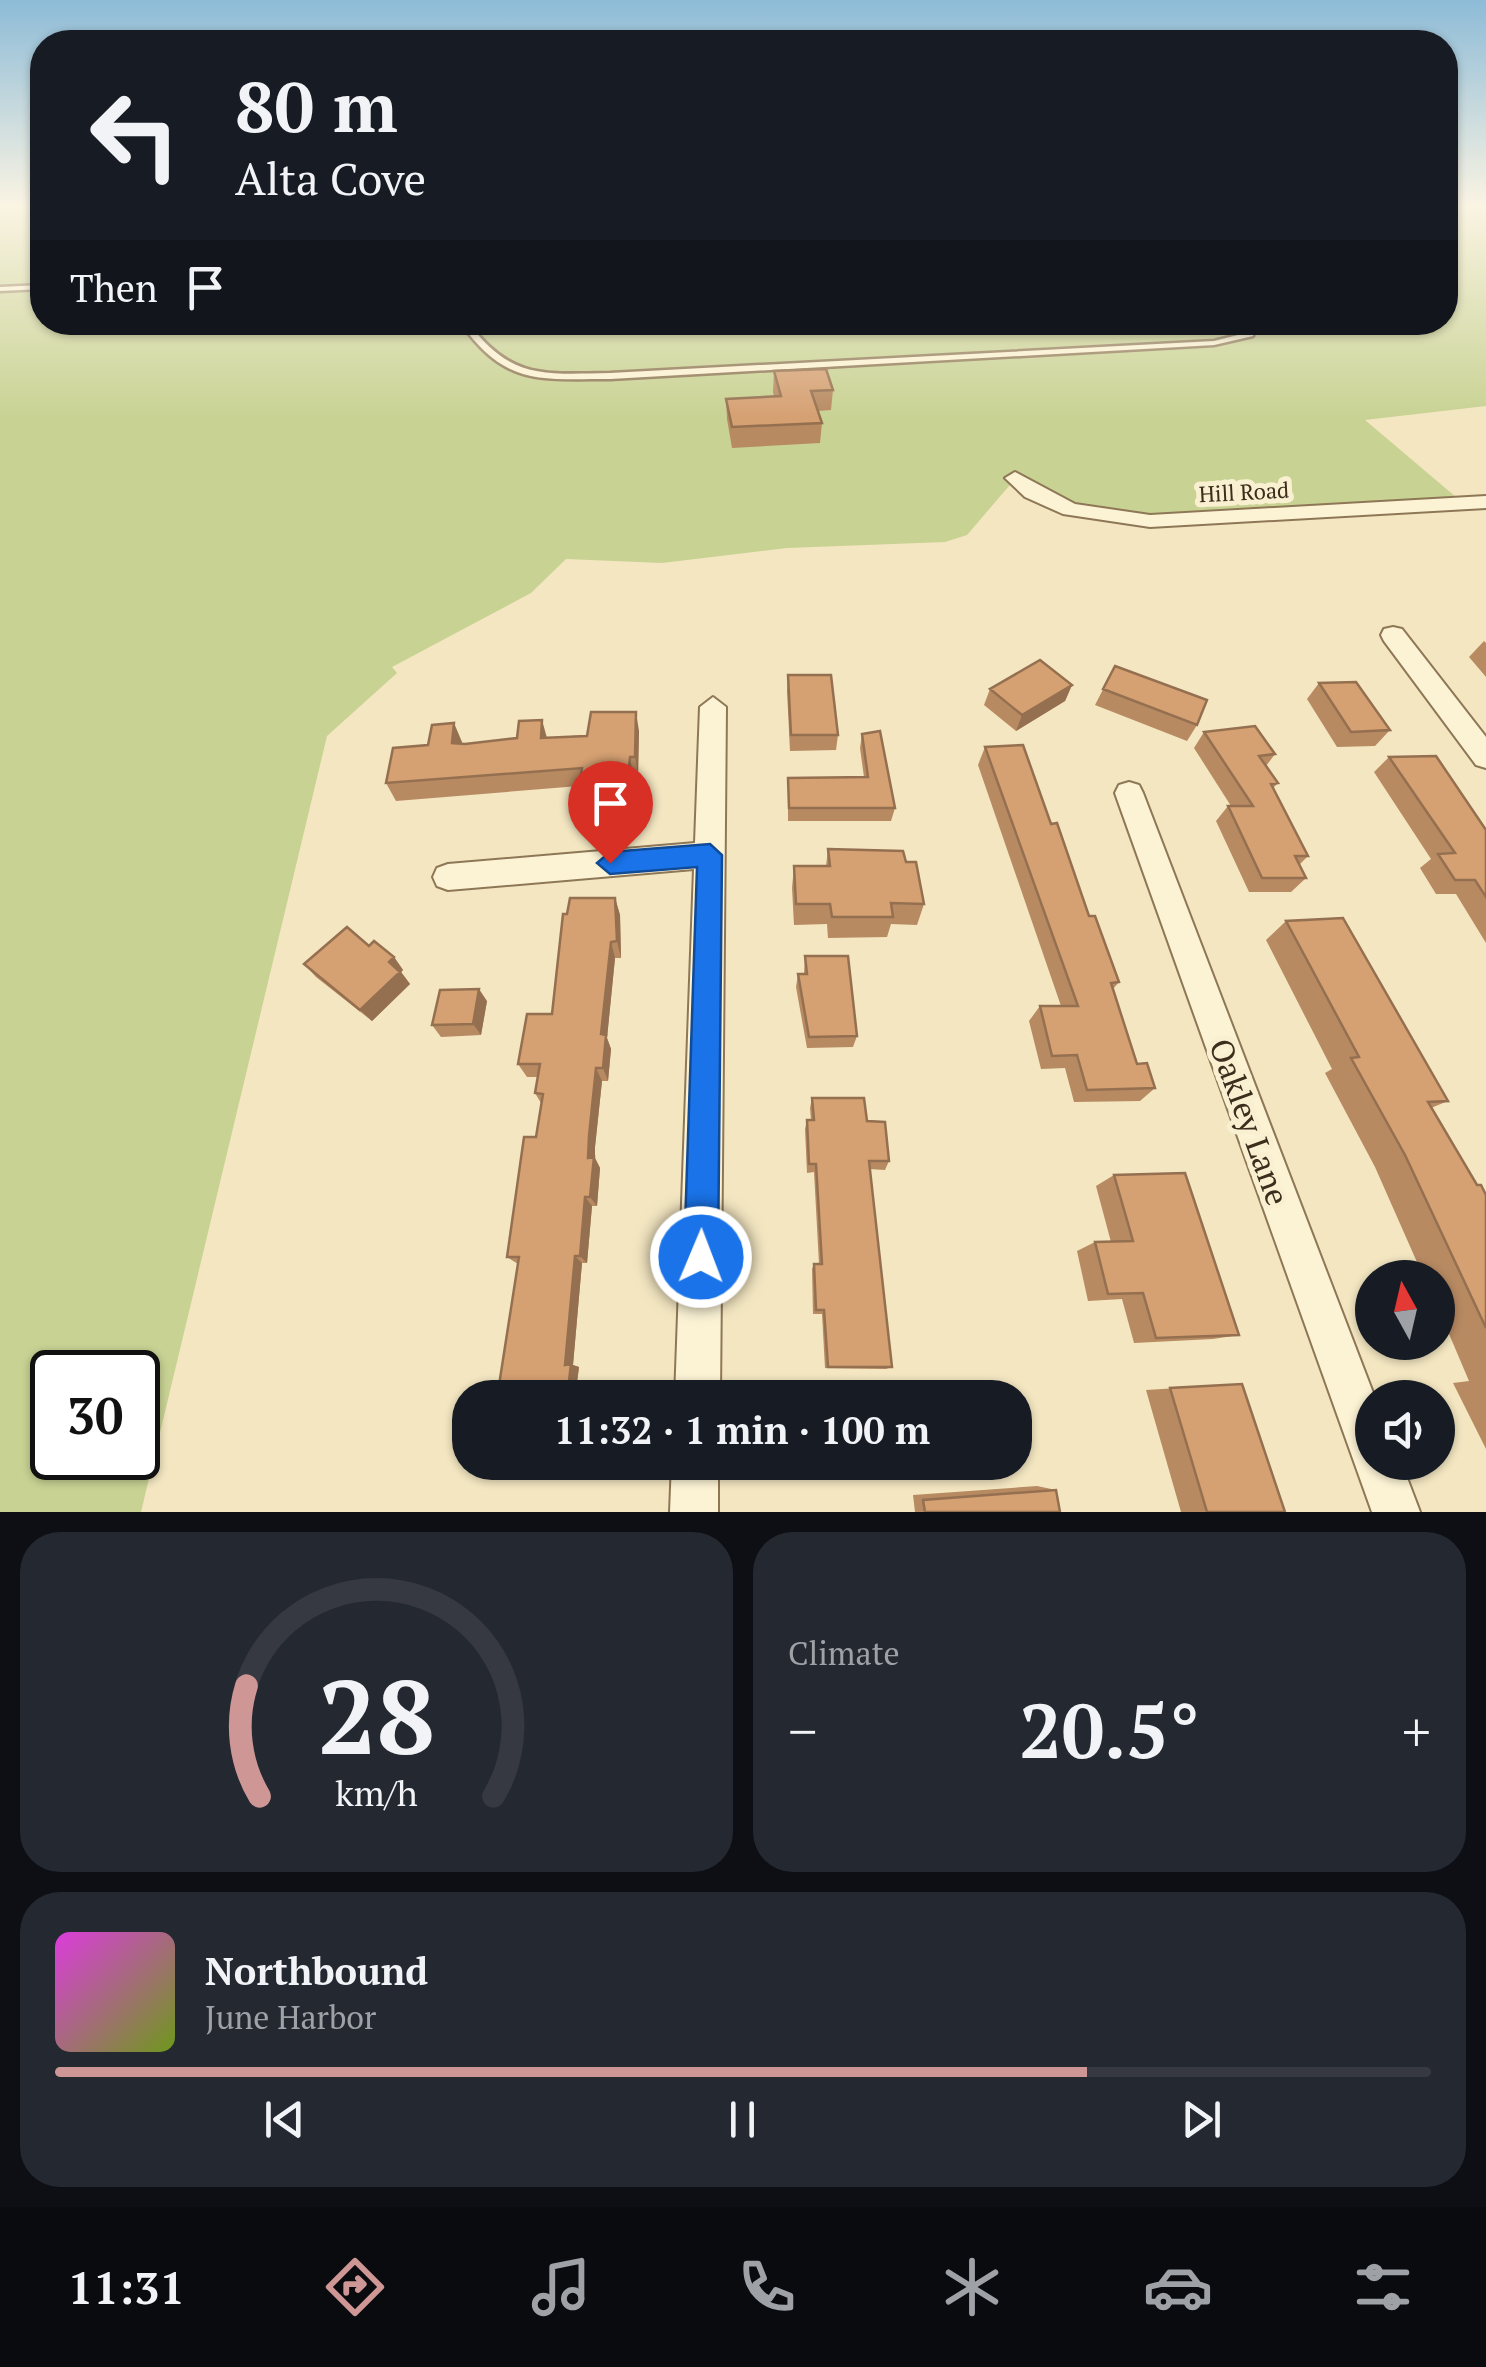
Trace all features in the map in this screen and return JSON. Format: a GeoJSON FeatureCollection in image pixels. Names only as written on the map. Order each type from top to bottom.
{"type":"FeatureCollection","features":[{"type":"Feature","properties":{"kind":"street","name":"Hill Road"},"geometry":{"type":"LineString","coordinates":[[1015,478],[1032,493],[1070,510],[1150,522],[1486,502]]}},
{"type":"Feature","properties":{"kind":"street"},"geometry":{"type":"LineString","coordinates":[[1393,634],[1486,758]]}},
{"type":"Feature","properties":{"kind":"street"},"geometry":{"type":"LineString","coordinates":[[697,1380],[713,707]]}},
{"type":"Feature","properties":{"kind":"street","name":"Oakley Lane"},"geometry":{"type":"LineString","coordinates":[[1129,793],[1355,1404]]}},
{"type":"Feature","properties":{"kind":"street"},"geometry":{"type":"LineString","coordinates":[[448,877],[710,855]]}},
{"type":"Feature","properties":{"kind":"street"},"geometry":{"type":"LineString","coordinates":[[694,1512],[695,1480]]}},
{"type":"Feature","properties":{"kind":"street"},"geometry":{"type":"LineString","coordinates":[[1384,1480],[1396,1512]]}},
{"type":"Feature","properties":{"kind":"lane"},"geometry":{"type":"LineString","coordinates":[[0,290],[30,288]]}},
{"type":"Feature","properties":{"kind":"lane"},"geometry":{"type":"LineString","coordinates":[[473,335],[485,352],[520,372],[610,376],[1214,343],[1246,335]]}},
{"type":"Feature","properties":{"kind":"green space"},"geometry":{"type":"Polygon","coordinates":[[[0,278],[30,278],[30,335],[1458,335],[1458,278],[1486,278],[1486,406],[1365,420],[1463,503],[1205,520],[1094,516],[1015,479],[967,535],[945,542],[787,548],[662,563],[566,559],[531,593],[392,667],[397,673],[327,736],[160,1433],[160,1350],[30,1350],[30,1480],[149,1480],[141,1512],[0,1512],[0,278]]]}},
{"type":"Feature","properties":{"kind":"building"},"geometry":{"type":"Polygon","coordinates":[[[826,369],[833,390],[811,391],[822,423],[732,427],[726,399],[781,396],[774,371],[826,369]]]}},
{"type":"Feature","properties":{"kind":"building"},"geometry":{"type":"Polygon","coordinates":[[[1040,660],[1072,685],[1022,715],[990,689],[1040,660]]]}},
{"type":"Feature","properties":{"kind":"building"},"geometry":{"type":"Polygon","coordinates":[[[1115,666],[1207,700],[1197,725],[1103,689],[1115,666]]]}},
{"type":"Feature","properties":{"kind":"building"},"geometry":{"type":"Polygon","coordinates":[[[788,675],[831,675],[838,735],[791,735],[788,675]]]}},
{"type":"Feature","properties":{"kind":"building"},"geometry":{"type":"Polygon","coordinates":[[[1356,682],[1390,730],[1351,732],[1319,683],[1356,682]]]}},
{"type":"Feature","properties":{"kind":"building"},"geometry":{"type":"Polygon","coordinates":[[[591,712],[636,712],[635,757],[630,757],[627,787],[579,787],[582,768],[386,783],[393,748],[428,745],[432,725],[454,723],[452,743],[465,744],[517,738],[519,721],[542,720],[541,738],[587,736],[591,712]]]}},
{"type":"Feature","properties":{"kind":"building"},"geometry":{"type":"Polygon","coordinates":[[[1255,726],[1275,754],[1259,756],[1278,783],[1271,784],[1308,856],[1295,856],[1306,878],[1262,878],[1228,806],[1253,806],[1204,732],[1255,726]]]}},
{"type":"Feature","properties":{"kind":"building"},"geometry":{"type":"Polygon","coordinates":[[[880,731],[895,808],[789,808],[788,778],[868,777],[862,734],[880,731]]]}},
{"type":"Feature","properties":{"kind":"building"},"geometry":{"type":"Polygon","coordinates":[[[1023,745],[1051,824],[1057,823],[1089,916],[1095,916],[1119,982],[1111,983],[1137,1064],[1147,1063],[1155,1088],[1087,1090],[1077,1055],[1052,1056],[1040,1006],[1078,1006],[985,747],[1023,745]]]}},
{"type":"Feature","properties":{"kind":"building"},"geometry":{"type":"Polygon","coordinates":[[[1436,756],[1486,830],[1486,897],[1475,880],[1455,880],[1438,854],[1455,853],[1389,757],[1436,756]]]}},
{"type":"Feature","properties":{"kind":"building"},"geometry":{"type":"Polygon","coordinates":[[[828,849],[903,851],[906,862],[916,862],[924,904],[891,903],[893,917],[832,917],[830,904],[796,904],[794,866],[830,866],[828,849]]]}},
{"type":"Feature","properties":{"kind":"building"},"geometry":{"type":"Polygon","coordinates":[[[570,898],[615,898],[617,941],[611,942],[601,1034],[606,1035],[603,1068],[596,1068],[589,1136],[588,1158],[594,1157],[590,1197],[585,1197],[580,1256],[575,1256],[565,1365],[571,1364],[569,1380],[500,1380],[519,1257],[507,1257],[524,1137],[536,1137],[543,1094],[535,1093],[540,1064],[518,1064],[527,1014],[552,1014],[563,914],[567,914],[570,898]]]}},
{"type":"Feature","properties":{"kind":"building"},"geometry":{"type":"Polygon","coordinates":[[[1343,918],[1448,1101],[1428,1102],[1486,1195],[1486,1328],[1405,1155],[1351,1058],[1359,1057],[1286,921],[1343,918]]]}},
{"type":"Feature","properties":{"kind":"building"},"geometry":{"type":"Polygon","coordinates":[[[347,927],[369,946],[374,941],[394,957],[389,962],[400,972],[360,1010],[304,964],[347,927]]]}},
{"type":"Feature","properties":{"kind":"building"},"geometry":{"type":"Polygon","coordinates":[[[805,956],[848,956],[857,1036],[809,1037],[798,974],[807,974],[805,956]]]}},
{"type":"Feature","properties":{"kind":"building"},"geometry":{"type":"Polygon","coordinates":[[[479,989],[473,1024],[432,1025],[440,990],[479,989]]]}},
{"type":"Feature","properties":{"kind":"building"},"geometry":{"type":"Polygon","coordinates":[[[812,1098],[864,1098],[867,1121],[885,1122],[889,1161],[869,1161],[892,1367],[828,1367],[824,1310],[816,1310],[814,1264],[822,1264],[816,1164],[809,1164],[807,1120],[814,1120],[812,1098]]]}},
{"type":"Feature","properties":{"kind":"building"},"geometry":{"type":"Polygon","coordinates":[[[1185,1173],[1239,1335],[1156,1338],[1143,1293],[1108,1294],[1095,1242],[1133,1241],[1114,1175],[1185,1173]]]}},
{"type":"Feature","properties":{"kind":"building"},"geometry":{"type":"Polygon","coordinates":[[[1242,1384],[1285,1512],[1207,1512],[1170,1388],[1242,1384]]]}},
{"type":"Feature","properties":{"kind":"building"},"geometry":{"type":"Polygon","coordinates":[[[1056,1490],[1060,1512],[925,1512],[923,1500],[1056,1490]]]}},
{"type":"Feature","properties":{"kind":"route"},"geometry":{"type":"LineString","coordinates":[[610,863],[710,855],[701,1257]]}}]}
